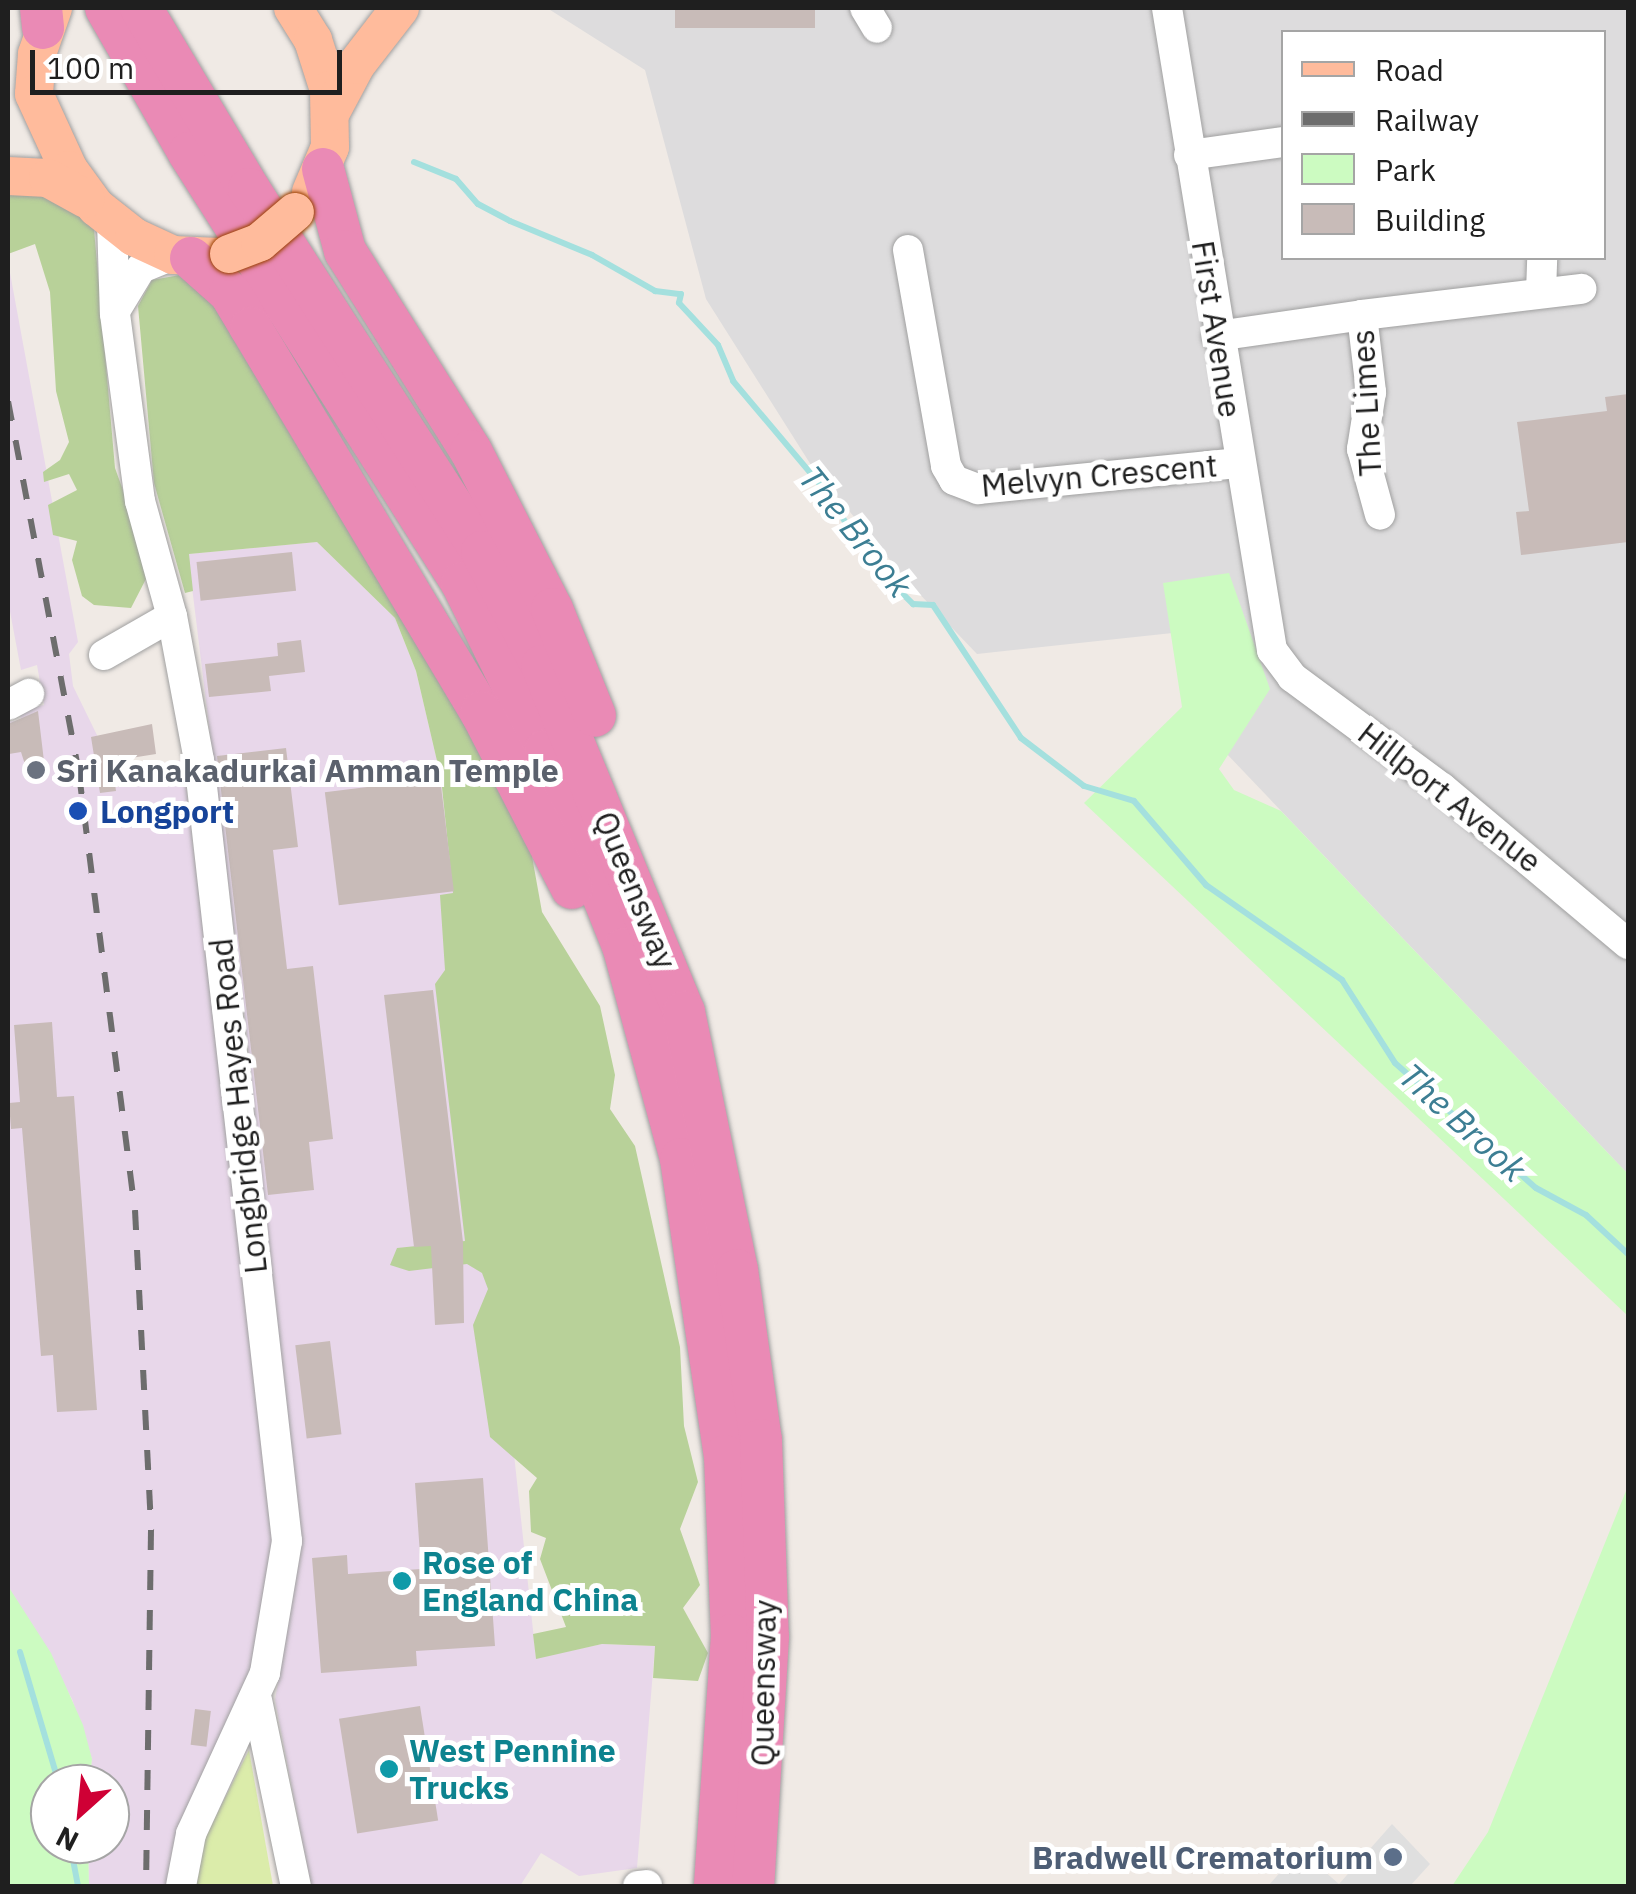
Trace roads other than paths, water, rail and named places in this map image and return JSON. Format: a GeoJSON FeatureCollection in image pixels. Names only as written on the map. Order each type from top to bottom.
{"type":"FeatureCollection","features":[{"type":"Feature","properties":{"kind":"highway","name":"Queensway"},"geometry":{"type":"LineString","coordinates":[[106,8],[215,194],[397,474],[508,671],[624,949],[682,1160],[725,1456],[732,1634],[716,1886]]}},
{"type":"Feature","properties":{"kind":"highway","name":"Queensway"},"geometry":{"type":"LineString","coordinates":[[142,8],[491,568],[542,666],[684,1012],[737,1270],[761,1440],[768,1637],[753,1886]]}},
{"type":"Feature","properties":{"kind":"highway"},"geometry":{"type":"LineString","coordinates":[[323,169],[345,251],[471,451],[552,608],[621,784],[684,1012]]}},
{"type":"Feature","properties":{"kind":"highway"},"geometry":{"type":"LineString","coordinates":[[198,256],[230,293],[481,712],[570,884],[682,1160]]}},
{"type":"Feature","properties":{"kind":"main road"},"geometry":{"type":"LineString","coordinates":[[293,8],[314,40],[331,112]]}},
{"type":"Feature","properties":{"kind":"main road"},"geometry":{"type":"LineString","coordinates":[[8,176],[48,178],[104,214],[198,256],[260,242],[295,212],[323,169],[331,112],[356,65],[400,8]]}},
{"type":"Feature","properties":{"kind":"main road"},"geometry":{"type":"LineString","coordinates":[[8,118],[32,78],[46,14]]}},
{"type":"Feature","properties":{"kind":"main road"},"geometry":{"type":"LineString","coordinates":[[32,78],[44,126],[104,214]]}},
{"type":"Feature","properties":{"kind":"street","name":"First Avenue"},"geometry":{"type":"LineString","coordinates":[[1167,8],[1217,336],[1272,650]]}},
{"type":"Feature","properties":{"kind":"street"},"geometry":{"type":"LineString","coordinates":[[1189,155],[1281,142]]}},
{"type":"Feature","properties":{"kind":"street","name":"Longbridge Hayes Road"},"geometry":{"type":"LineString","coordinates":[[104,214],[140,501],[172,616],[199,760],[287,1541],[257,1700],[191,1834],[182,1886]]}},
{"type":"Feature","properties":{"kind":"street","name":"Melvyn Crescent"},"geometry":{"type":"LineString","coordinates":[[908,250],[946,466],[954,480],[978,489],[1240,463]]}},
{"type":"Feature","properties":{"kind":"street"},"geometry":{"type":"LineString","coordinates":[[115,314],[141,268],[198,256]]}},
{"type":"Feature","properties":{"kind":"street"},"geometry":{"type":"LineString","coordinates":[[1541,293],[1542,260]]}},
{"type":"Feature","properties":{"kind":"street"},"geometry":{"type":"LineString","coordinates":[[1362,316],[1582,289]]}},
{"type":"Feature","properties":{"kind":"street","name":"The Limes"},"geometry":{"type":"LineString","coordinates":[[1217,336],[1362,316],[1371,392],[1362,449],[1380,515]]}},
{"type":"Feature","properties":{"kind":"street"},"geometry":{"type":"LineString","coordinates":[[104,655],[172,616]]}},
{"type":"Feature","properties":{"kind":"street","name":"Hillport Avenue"},"geometry":{"type":"LineString","coordinates":[[1272,650],[1292,677],[1516,847],[1628,944]]}},
{"type":"Feature","properties":{"kind":"street"},"geometry":{"type":"LineString","coordinates":[[257,1700],[296,1886]]}},
{"type":"Feature","properties":{"kind":"waterway","name":"The Brook"},"geometry":{"type":"LineString","coordinates":[[414,162],[456,179],[478,204],[510,221],[592,255],[655,291],[681,294],[679,303],[718,345],[733,381],[823,488],[873,564],[913,604],[933,605],[1021,738],[1084,786],[1134,801],[1206,885],[1342,980],[1395,1063],[1536,1188],[1586,1215],[1628,1254]]}},
{"type":"Feature","properties":{"kind":"waterway"},"geometry":{"type":"LineString","coordinates":[[20,1652],[53,1764]]}},
{"type":"Feature","properties":{"kind":"waterway"},"geometry":{"type":"LineString","coordinates":[[74,1864],[78,1886]]}},
{"type":"Feature","properties":{"kind":"railway"},"geometry":{"type":"LineString","coordinates":[[8,401],[79,774],[135,1210],[151,1530],[146,1886]]}},
{"type":"Feature","properties":{"kind":"place","name":"Sri Kanakadurkai Amman Temple"},"geometry":{"type":"Point","coordinates":[36,770]}},
{"type":"Feature","properties":{"kind":"place","name":"Longport"},"geometry":{"type":"Point","coordinates":[78,811]}},
{"type":"Feature","properties":{"kind":"place","name":"Rose of England China"},"geometry":{"type":"Point","coordinates":[402,1581]}},
{"type":"Feature","properties":{"kind":"place","name":"West Pennine Trucks"},"geometry":{"type":"Point","coordinates":[389,1769]}},
{"type":"Feature","properties":{"kind":"place","name":"Bradwell Crematorium"},"geometry":{"type":"Point","coordinates":[1393,1857]}}]}
